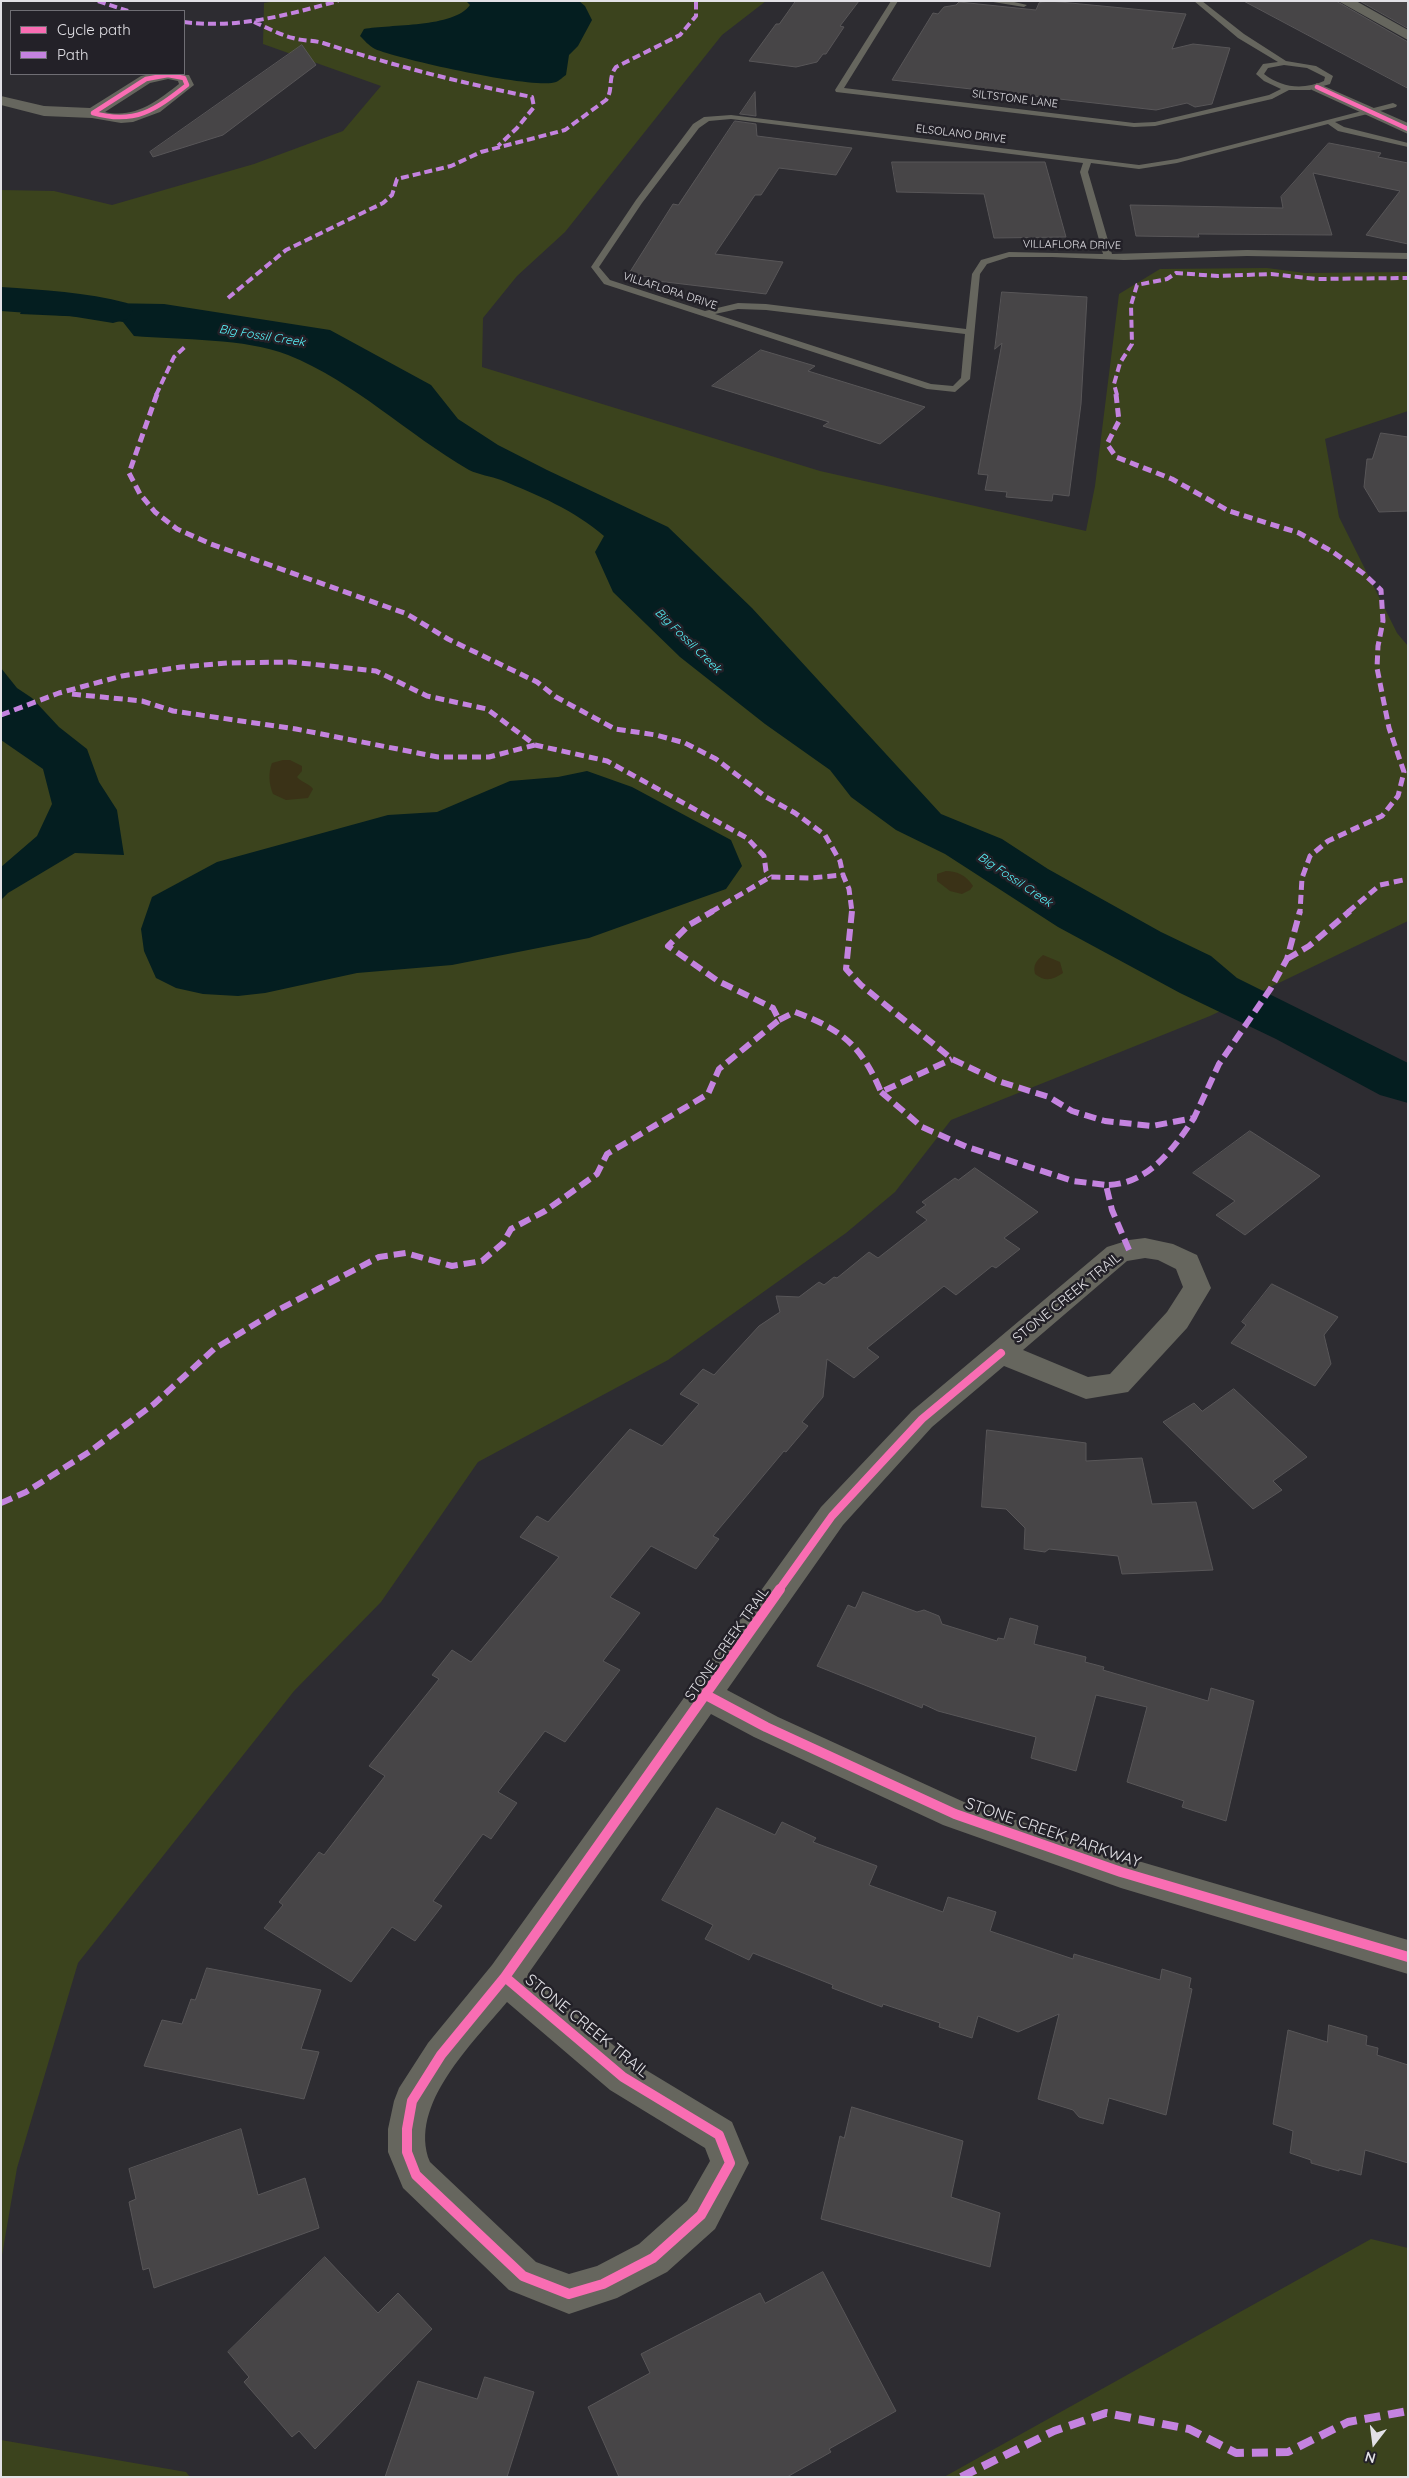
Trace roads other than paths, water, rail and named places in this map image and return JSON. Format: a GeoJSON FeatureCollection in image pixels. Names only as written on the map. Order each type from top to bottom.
{"type":"FeatureCollection","features":[{"type":"Feature","properties":{"kind":"street"},"geometry":{"type":"LineString","coordinates":[[1345,1],[1408,36]]}},
{"type":"Feature","properties":{"kind":"street"},"geometry":{"type":"LineString","coordinates":[[1,100],[44,111],[93,113],[107,118],[120,119],[144,115],[158,108],[186,85],[184,78],[168,75],[153,76],[93,113]]}},
{"type":"Feature","properties":{"kind":"street"},"geometry":{"type":"LineString","coordinates":[[1329,76],[1347,83]]}},
{"type":"Feature","properties":{"kind":"street"},"geometry":{"type":"LineString","coordinates":[[1317,87],[1408,129]]}},
{"type":"Feature","properties":{"kind":"street"},"geometry":{"type":"LineString","coordinates":[[1373,96],[1408,112]]}},
{"type":"Feature","properties":{"kind":"street","name":"STONE CREEK TRAIL"},"geometry":{"type":"LineString","coordinates":[[505,1977],[623,2077],[718,2135],[730,2163],[701,2216],[653,2258],[603,2284],[569,2294],[523,2276],[416,2175],[407,2152],[407,2129],[412,2102],[441,2055],[505,1977],[832,1516],[922,1419],[1118,1254],[1129,1250],[1145,1248],[1162,1251],[1187,1262],[1196,1288],[1177,1320],[1147,1355],[1118,1384],[1086,1388],[1000,1354]]}},
{"type":"Feature","properties":{"kind":"street","name":"STONE CREEK PARKWAY"},"geometry":{"type":"LineString","coordinates":[[706,1695],[766,1727],[955,1814],[1121,1872],[1408,1957]]}},
{"type":"Feature","properties":{"kind":"lane","name":"SILTSTONE LANE"},"geometry":{"type":"LineString","coordinates":[[895,1],[839,90],[1134,125],[1155,124],[1272,97],[1288,88]]}},
{"type":"Feature","properties":{"kind":"lane"},"geometry":{"type":"LineString","coordinates":[[990,1],[1024,5]]}},
{"type":"Feature","properties":{"kind":"lane"},"geometry":{"type":"LineString","coordinates":[[1198,1],[1241,36],[1265,49],[1284,63]]}},
{"type":"Feature","properties":{"kind":"lane"},"geometry":{"type":"LineString","coordinates":[[1284,63],[1312,66],[1320,69],[1329,76],[1327,82],[1317,87],[1288,88],[1268,82],[1260,74],[1266,66],[1284,63]]}},
{"type":"Feature","properties":{"kind":"lane","name":"ELSOLANO DRIVE"},"geometry":{"type":"LineString","coordinates":[[595,267],[639,202],[696,126],[708,119],[731,117],[1139,167],[1178,161],[1366,111],[1393,106]]}},
{"type":"Feature","properties":{"kind":"lane"},"geometry":{"type":"LineString","coordinates":[[1328,121],[1341,129],[1408,145]]}},
{"type":"Feature","properties":{"kind":"lane"},"geometry":{"type":"LineString","coordinates":[[1088,160],[1084,172],[1108,256]]}},
{"type":"Feature","properties":{"kind":"lane","name":"VILLAFLORA DRIVE"},"geometry":{"type":"LineString","coordinates":[[595,267],[607,282],[930,388],[955,389],[965,379],[976,274],[984,262],[1009,255],[1052,254],[1108,256],[1247,253],[1408,256]]}},
{"type":"Feature","properties":{"kind":"lane"},"geometry":{"type":"LineString","coordinates":[[704,314],[738,306],[766,307],[971,332]]}},
{"type":"Feature","properties":{"kind":"water"},"geometry":{"type":"Polygon","coordinates":[[[466,1],[579,1],[585,6],[592,20],[578,46],[569,55],[566,75],[556,82],[543,83],[496,78],[410,60],[375,49],[360,36],[364,29],[421,24],[450,18],[462,12],[470,5],[466,1]]]}},
{"type":"Feature","properties":{"kind":"water"},"geometry":{"type":"Polygon","coordinates":[[[29,294],[105,303],[164,304],[330,330],[431,385],[458,419],[498,445],[668,527],[752,608],[941,814],[1002,839],[1048,869],[1161,932],[1211,956],[1237,978],[1408,1063],[1408,1103],[1380,1095],[1276,1039],[1180,993],[1058,927],[945,854],[896,830],[851,797],[830,770],[765,724],[680,657],[613,592],[595,552],[604,536],[580,518],[542,497],[469,470],[336,379],[288,355],[252,345],[134,336],[123,322],[88,317],[20,314],[29,294]]]}},
{"type":"Feature","properties":{"kind":"water"},"geometry":{"type":"Polygon","coordinates":[[[1,668],[17,688],[32,698],[59,727],[87,749],[99,782],[117,810],[124,855],[75,853],[8,893],[1,900],[1,867],[37,836],[52,804],[43,769],[1,740],[1,668]]]}},
{"type":"Feature","properties":{"kind":"water"},"geometry":{"type":"Polygon","coordinates":[[[587,771],[632,787],[731,840],[742,866],[726,889],[589,938],[452,965],[357,973],[265,993],[238,996],[203,994],[176,988],[156,978],[144,951],[141,929],[152,897],[217,862],[388,815],[437,812],[510,781],[558,777],[587,771]]]}},
{"type":"Feature","properties":{"kind":"waterway","name":"Big Fossil Creek"},"geometry":{"type":"LineString","coordinates":[[1,299],[70,304],[113,311]]}}]}
